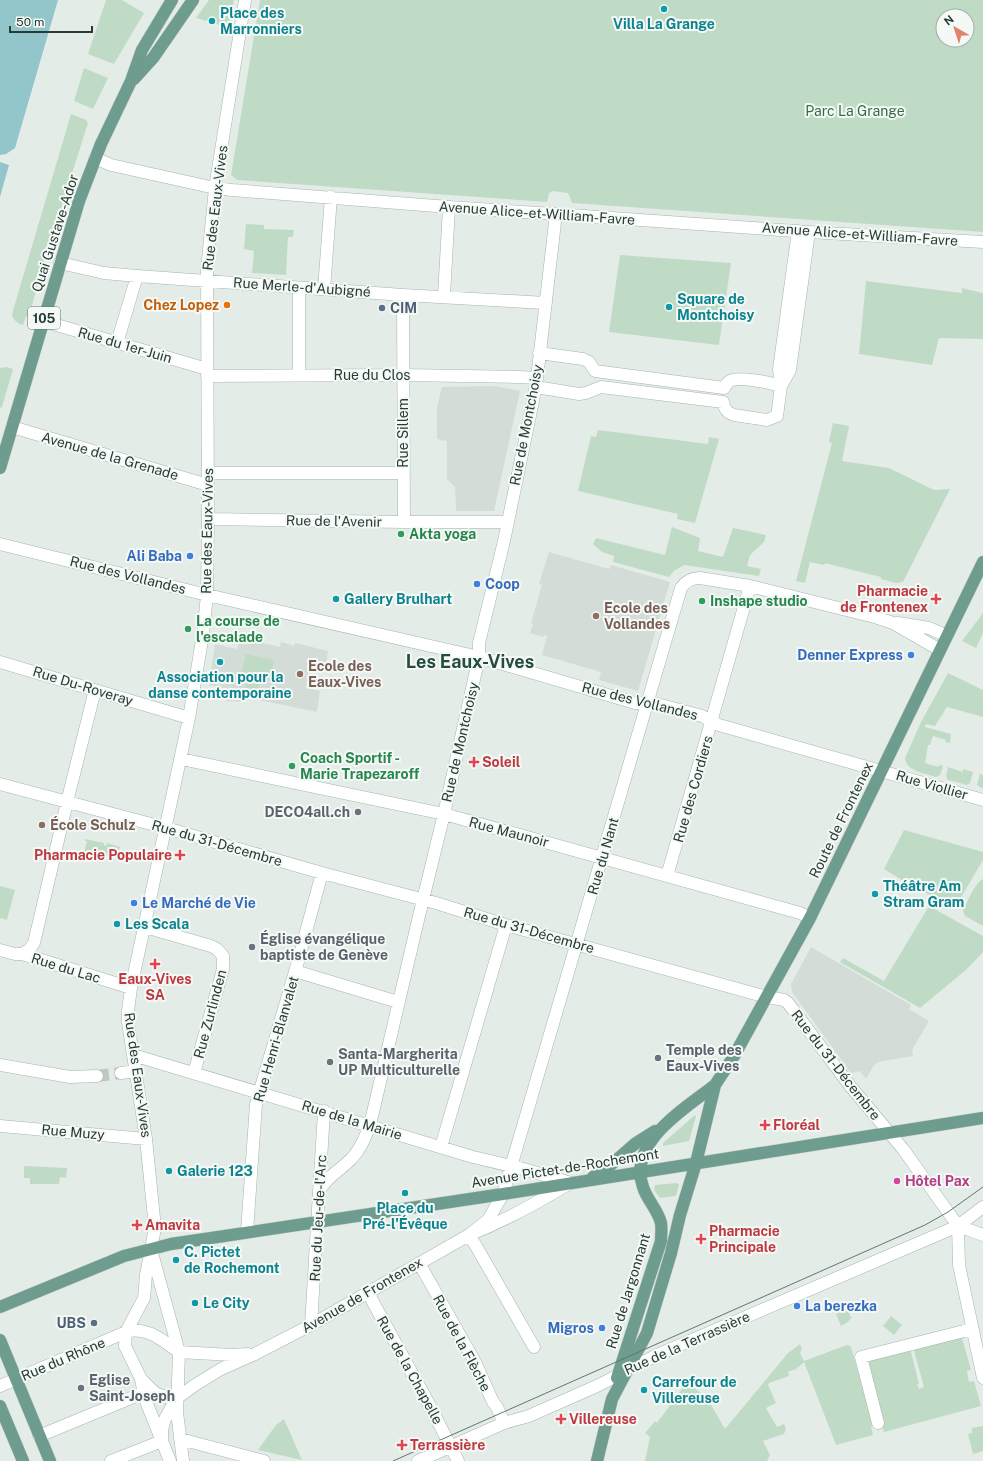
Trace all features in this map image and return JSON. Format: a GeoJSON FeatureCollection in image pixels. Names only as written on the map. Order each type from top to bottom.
{"type":"FeatureCollection","features":[{"type":"Feature","properties":{"kind":"main road","name":"Quai Gustave-Ador"},"geometry":{"type":"LineString","coordinates":[[0,468],[79,201],[95,158],[131,81],[142,50],[172,0]]}},
{"type":"Feature","properties":{"kind":"main road","name":"Quai Gustave-Ador"},"geometry":{"type":"LineString","coordinates":[[131,81],[153,58],[193,0]]}},
{"type":"Feature","properties":{"kind":"main road","name":"Route de Frontenex"},"geometry":{"type":"LineString","coordinates":[[715,1085],[734,1056],[810,918],[983,562]]}},
{"type":"Feature","properties":{"kind":"main road"},"geometry":{"type":"LineString","coordinates":[[587,1180],[605,1170],[636,1143],[666,1124],[715,1085]]}},
{"type":"Feature","properties":{"kind":"main road","name":"Rue de Jargonnant"},"geometry":{"type":"LineString","coordinates":[[622,1373],[647,1333],[696,1163],[715,1085]]}},
{"type":"Feature","properties":{"kind":"main road","name":"Avenue Pictet-de-Rochemont"},"geometry":{"type":"LineString","coordinates":[[0,1307],[124,1256],[151,1248],[983,1118]]}},
{"type":"Feature","properties":{"kind":"main road"},"geometry":{"type":"LineString","coordinates":[[640,1172],[641,1162],[648,1146],[666,1124]]}},
{"type":"Feature","properties":{"kind":"main road","name":"Rue de Jargonnant"},"geometry":{"type":"LineString","coordinates":[[622,1373],[661,1241],[660,1219],[643,1189],[640,1181],[640,1172]]}},
{"type":"Feature","properties":{"kind":"main road"},"geometry":{"type":"LineString","coordinates":[[651,1204],[666,1217],[675,1218],[680,1215]]}},
{"type":"Feature","properties":{"kind":"main road"},"geometry":{"type":"LineString","coordinates":[[661,1241],[680,1215]]}},
{"type":"Feature","properties":{"kind":"main road"},"geometry":{"type":"LineString","coordinates":[[0,1340],[50,1461]]}},
{"type":"Feature","properties":{"kind":"main road"},"geometry":{"type":"LineString","coordinates":[[597,1461],[612,1399],[622,1373]]}},
{"type":"Feature","properties":{"kind":"main road"},"geometry":{"type":"LineString","coordinates":[[0,1406],[23,1461]]}},
{"type":"Feature","properties":{"kind":"street","name":"Rue des Eaux-Vives"},"geometry":{"type":"LineString","coordinates":[[126,1332],[144,1298],[146,1275],[155,1228],[146,1139],[128,1011],[131,988],[181,759],[200,660],[206,595],[208,519],[206,281],[214,188],[245,0]]}},
{"type":"Feature","properties":{"kind":"street","name":"Avenue Alice-et-William-Favre"},"geometry":{"type":"LineString","coordinates":[[95,158],[111,165],[214,188],[449,207],[804,232],[983,242]]}},
{"type":"Feature","properties":{"kind":"street"},"geometry":{"type":"LineString","coordinates":[[324,289],[331,197]]}},
{"type":"Feature","properties":{"kind":"street"},"geometry":{"type":"LineString","coordinates":[[444,296],[449,207]]}},
{"type":"Feature","properties":{"kind":"street","name":"Rue de Montchoisy"},"geometry":{"type":"LineString","coordinates":[[370,1125],[398,1002],[444,814],[479,658],[479,643],[508,522],[537,383],[556,214]]}},
{"type":"Feature","properties":{"kind":"street"},"geometry":{"type":"LineString","coordinates":[[781,386],[770,383],[735,379],[728,382],[724,388],[723,402],[725,409],[728,413],[734,415],[767,420],[777,416],[781,386],[779,370],[804,232]]}},
{"type":"Feature","properties":{"kind":"street","name":"Rue Merle-d'Aubigné"},"geometry":{"type":"LineString","coordinates":[[60,263],[104,273],[136,276],[403,295],[444,296],[546,303]]}},
{"type":"Feature","properties":{"kind":"street"},"geometry":{"type":"LineString","coordinates":[[117,342],[136,276]]}},
{"type":"Feature","properties":{"kind":"street"},"geometry":{"type":"LineString","coordinates":[[299,288],[299,375]]}},
{"type":"Feature","properties":{"kind":"street","name":"Rue Sillem"},"geometry":{"type":"LineString","coordinates":[[403,295],[404,522]]}},
{"type":"Feature","properties":{"kind":"street","name":"Rue du 1er-Juin"},"geometry":{"type":"LineString","coordinates":[[43,321],[117,342],[207,372]]}},
{"type":"Feature","properties":{"kind":"street"},"geometry":{"type":"LineString","coordinates":[[540,354],[583,359],[589,362],[595,371],[593,389]]}},
{"type":"Feature","properties":{"kind":"street"},"geometry":{"type":"LineString","coordinates":[[595,371],[724,388]]}},
{"type":"Feature","properties":{"kind":"street","name":"Rue du Clos"},"geometry":{"type":"LineString","coordinates":[[207,372],[299,375],[519,377],[578,394],[586,393],[601,387],[723,402]]}},
{"type":"Feature","properties":{"kind":"street","name":"Avenue de la Grenade"},"geometry":{"type":"LineString","coordinates":[[12,427],[208,479],[403,473]]}},
{"type":"Feature","properties":{"kind":"street","name":"Rue de l'Avenir"},"geometry":{"type":"LineString","coordinates":[[208,519],[508,522]]}},
{"type":"Feature","properties":{"kind":"street","name":"Rue des Vollandes"},"geometry":{"type":"LineString","coordinates":[[0,544],[206,595],[479,658],[635,703],[657,704],[702,716],[726,727],[882,770]]}},
{"type":"Feature","properties":{"kind":"street","name":"Rue du Nant"},"geometry":{"type":"LineString","coordinates":[[503,1194],[681,588],[693,578],[750,586]]}},
{"type":"Feature","properties":{"kind":"street"},"geometry":{"type":"LineString","coordinates":[[750,586],[893,623],[911,624],[929,628],[947,636]]}},
{"type":"Feature","properties":{"kind":"street","name":"Rue des Cordiers"},"geometry":{"type":"LineString","coordinates":[[667,876],[750,586]]}},
{"type":"Feature","properties":{"kind":"street"},"geometry":{"type":"LineString","coordinates":[[893,623],[940,650]]}},
{"type":"Feature","properties":{"kind":"street","name":"Rue Du-Roveray"},"geometry":{"type":"LineString","coordinates":[[0,662],[189,718]]}},
{"type":"Feature","properties":{"kind":"street"},"geometry":{"type":"LineString","coordinates":[[22,954],[29,950],[34,943],[95,690]]}},
{"type":"Feature","properties":{"kind":"street","name":"Rue Maunoir"},"geometry":{"type":"LineString","coordinates":[[181,759],[444,814],[800,913],[810,918]]}},
{"type":"Feature","properties":{"kind":"street","name":"Rue Viollier"},"geometry":{"type":"LineString","coordinates":[[882,770],[983,800]]}},
{"type":"Feature","properties":{"kind":"street","name":"Rue du 31-Décembre"},"geometry":{"type":"LineString","coordinates":[[0,784],[166,828],[633,960],[767,997],[784,1000],[788,1003],[851,1087],[902,1149],[958,1226]]}},
{"type":"Feature","properties":{"kind":"street","name":"Rue Henri-Blanvalet"},"geometry":{"type":"LineString","coordinates":[[247,1232],[256,1104],[322,873]]}},
{"type":"Feature","properties":{"kind":"street"},"geometry":{"type":"LineString","coordinates":[[441,1147],[506,924]]}},
{"type":"Feature","properties":{"kind":"street","name":"Rue Zurlinden"},"geometry":{"type":"LineString","coordinates":[[144,927],[210,946],[217,949],[223,956],[223,969],[194,1073]]}},
{"type":"Feature","properties":{"kind":"street","name":"Rue du Lac"},"geometry":{"type":"LineString","coordinates":[[0,950],[15,954],[22,954],[131,988]]}},
{"type":"Feature","properties":{"kind":"street"},"geometry":{"type":"LineString","coordinates":[[295,971],[398,1002]]}},
{"type":"Feature","properties":{"kind":"street","name":"Rue de la Mairie"},"geometry":{"type":"LineString","coordinates":[[133,1055],[495,1163],[512,1166],[571,1183]]}},
{"type":"Feature","properties":{"kind":"street"},"geometry":{"type":"LineString","coordinates":[[0,1065],[70,1077],[97,1076]]}},
{"type":"Feature","properties":{"kind":"street"},"geometry":{"type":"LineString","coordinates":[[121,1073],[137,1071]]}},
{"type":"Feature","properties":{"kind":"street","name":"Rue du Jeu-de-l'Arc"},"geometry":{"type":"LineString","coordinates":[[311,1325],[324,1111]]}},
{"type":"Feature","properties":{"kind":"street"},"geometry":{"type":"LineString","coordinates":[[319,1191],[327,1179],[356,1154],[363,1144],[370,1125]]}},
{"type":"Feature","properties":{"kind":"street","name":"Rue Muzy"},"geometry":{"type":"LineString","coordinates":[[0,1126],[146,1139]]}},
{"type":"Feature","properties":{"kind":"street","name":"Avenue de Frontenex"},"geometry":{"type":"LineString","coordinates":[[177,1398],[221,1369],[255,1354],[311,1325],[469,1235],[513,1216],[571,1183]]}},
{"type":"Feature","properties":{"kind":"street","name":"Avenue de Frontenex"},"geometry":{"type":"LineString","coordinates":[[469,1235],[488,1220],[503,1194]]}},
{"type":"Feature","properties":{"kind":"street","name":"Rue de la Terrassière"},"geometry":{"type":"LineString","coordinates":[[418,1461],[504,1423],[529,1416],[622,1373],[656,1355],[958,1226],[983,1207]]}},
{"type":"Feature","properties":{"kind":"street"},"geometry":{"type":"LineString","coordinates":[[983,1235],[958,1226],[959,1265],[983,1378]]}},
{"type":"Feature","properties":{"kind":"street"},"geometry":{"type":"LineString","coordinates":[[469,1235],[534,1347]]}},
{"type":"Feature","properties":{"kind":"street"},"geometry":{"type":"LineString","coordinates":[[151,1248],[179,1352],[176,1412],[183,1461]]}},
{"type":"Feature","properties":{"kind":"street","name":"Rue de la Flèche"},"geometry":{"type":"LineString","coordinates":[[419,1263],[475,1362],[504,1423]]}},
{"type":"Feature","properties":{"kind":"street","name":"Rue de la Chapelle"},"geometry":{"type":"LineString","coordinates":[[368,1293],[452,1446],[458,1461]]}},
{"type":"Feature","properties":{"kind":"street"},"geometry":{"type":"LineString","coordinates":[[878,1423],[861,1357],[972,1329]]}},
{"type":"Feature","properties":{"kind":"street"},"geometry":{"type":"LineString","coordinates":[[170,1461],[143,1393],[141,1379],[125,1346],[126,1332],[141,1330],[161,1339],[179,1352]]}},
{"type":"Feature","properties":{"kind":"street","name":"Rue du Rhône"},"geometry":{"type":"LineString","coordinates":[[0,1386],[126,1332]]}},
{"type":"Feature","properties":{"kind":"street"},"geometry":{"type":"LineString","coordinates":[[108,1340],[125,1346]]}},
{"type":"Feature","properties":{"kind":"street","name":"Avenue de Frontenex"},"geometry":{"type":"LineString","coordinates":[[179,1352],[232,1355],[255,1354]]}},
{"type":"Feature","properties":{"kind":"street"},"geometry":{"type":"LineString","coordinates":[[141,1379],[154,1392],[163,1397],[177,1398]]}},
{"type":"Feature","properties":{"kind":"street"},"geometry":{"type":"LineString","coordinates":[[39,1436],[143,1393]]}},
{"type":"Feature","properties":{"kind":"street"},"geometry":{"type":"LineString","coordinates":[[162,1441],[162,1430],[165,1419],[177,1398]]}},
{"type":"Feature","properties":{"kind":"street"},"geometry":{"type":"LineString","coordinates":[[180,1439],[264,1461]]}},
{"type":"Feature","properties":{"kind":"street"},"geometry":{"type":"LineString","coordinates":[[111,1461],[162,1441]]}},
{"type":"Feature","properties":{"kind":"shaded area"},"geometry":{"type":"Polygon","coordinates":[[[495,386],[520,391],[494,511],[456,511],[455,487],[447,479],[447,441],[437,438],[437,407],[442,387],[495,386]]]}},
{"type":"Feature","properties":{"kind":"shaded area","name":"Ecole des Vollandes"},"geometry":{"type":"Polygon","coordinates":[[[549,552],[609,569],[611,565],[670,582],[638,691],[599,680],[601,672],[542,655],[547,636],[544,635],[544,637],[530,633],[533,624],[531,623],[542,585],[539,584],[549,552]]]}},
{"type":"Feature","properties":{"kind":"shaded area"},"geometry":{"type":"Polygon","coordinates":[[[240,638],[280,647],[281,642],[294,646],[295,643],[328,651],[326,664],[311,661],[306,688],[320,691],[317,712],[245,697],[244,702],[226,701],[228,689],[209,685],[215,644],[237,649],[240,638]]]}},
{"type":"Feature","properties":{"kind":"shaded area"},"geometry":{"type":"Polygon","coordinates":[[[811,947],[911,1005],[909,1009],[929,1021],[912,1050],[913,1056],[878,1062],[874,1065],[866,1079],[860,1071],[851,1073],[792,992],[791,984],[811,947]]]}},
{"type":"Feature","properties":{"kind":"green space"},"geometry":{"type":"Polygon","coordinates":[[[106,0],[122,0],[144,13],[114,64],[88,54],[106,0]]]}},
{"type":"Feature","properties":{"kind":"green space","name":"Place des Marronniers"},"geometry":{"type":"Polygon","coordinates":[[[209,0],[234,0],[228,27],[196,18],[209,0]]]}},
{"type":"Feature","properties":{"kind":"green space","name":"Parc La Grange"},"geometry":{"type":"Polygon","coordinates":[[[260,0],[983,0],[983,232],[572,203],[568,193],[553,191],[549,193],[547,202],[237,180],[231,175],[260,0]]]}},
{"type":"Feature","properties":{"kind":"green space"},"geometry":{"type":"Polygon","coordinates":[[[84,68],[108,78],[93,109],[74,101],[84,68]]]}},
{"type":"Feature","properties":{"kind":"green space"},"geometry":{"type":"Polygon","coordinates":[[[71,114],[86,120],[88,123],[47,252],[29,316],[26,316],[23,325],[19,324],[13,318],[12,314],[71,114]]]}},
{"type":"Feature","properties":{"kind":"green space"},"geometry":{"type":"Polygon","coordinates":[[[246,224],[264,225],[264,229],[294,230],[293,237],[288,237],[286,275],[252,273],[254,251],[244,249],[246,224]]]}},
{"type":"Feature","properties":{"kind":"green space","name":"Square de Montchoisy"},"geometry":{"type":"Polygon","coordinates":[[[620,255],[731,263],[719,345],[609,332],[620,255]]]}},
{"type":"Feature","properties":{"kind":"green space"},"geometry":{"type":"Polygon","coordinates":[[[866,281],[962,293],[962,288],[983,293],[983,339],[939,338],[932,365],[859,354],[866,281]]]}},
{"type":"Feature","properties":{"kind":"green space"},"geometry":{"type":"Polygon","coordinates":[[[6,367],[13,369],[2,407],[0,408],[0,368],[6,367]]]}},
{"type":"Feature","properties":{"kind":"green space"},"geometry":{"type":"Polygon","coordinates":[[[833,423],[849,426],[842,461],[889,468],[934,490],[950,489],[903,582],[896,583],[881,579],[881,577],[825,563],[824,565],[810,562],[805,583],[796,581],[832,443],[829,442],[833,423]]]}},
{"type":"Feature","properties":{"kind":"green space"},"geometry":{"type":"Polygon","coordinates":[[[598,430],[708,444],[709,437],[719,439],[695,523],[677,519],[678,514],[578,491],[591,436],[596,437],[598,430]]]}},
{"type":"Feature","properties":{"kind":"green space"},"geometry":{"type":"Polygon","coordinates":[[[672,527],[700,538],[698,551],[723,557],[733,528],[766,535],[764,542],[750,555],[747,566],[761,569],[759,576],[684,565],[674,571],[669,577],[613,562],[614,556],[602,552],[593,544],[596,538],[665,555],[672,527]]]}},
{"type":"Feature","properties":{"kind":"green space"},"geometry":{"type":"Polygon","coordinates":[[[983,613],[983,633],[976,648],[962,641],[983,613]]]}},
{"type":"Feature","properties":{"kind":"green space"},"geometry":{"type":"Polygon","coordinates":[[[246,654],[274,660],[270,680],[241,673],[246,654]]]}},
{"type":"Feature","properties":{"kind":"green space"},"geometry":{"type":"Polygon","coordinates":[[[948,673],[983,690],[983,717],[947,707],[935,726],[926,724],[925,727],[951,734],[950,743],[945,742],[946,740],[933,736],[930,745],[928,745],[925,763],[938,767],[939,765],[943,766],[940,775],[936,777],[913,769],[906,763],[905,758],[921,722],[948,673]]]}},
{"type":"Feature","properties":{"kind":"green space"},"geometry":{"type":"Polygon","coordinates":[[[246,681],[260,682],[258,691],[245,688],[246,681]]]}},
{"type":"Feature","properties":{"kind":"green space"},"geometry":{"type":"Polygon","coordinates":[[[948,767],[963,772],[963,769],[973,772],[970,783],[967,785],[948,780],[946,776],[948,767]]]}},
{"type":"Feature","properties":{"kind":"green space"},"geometry":{"type":"Polygon","coordinates":[[[980,774],[983,775],[983,789],[977,785],[980,774]]]}},
{"type":"Feature","properties":{"kind":"green space"},"geometry":{"type":"Polygon","coordinates":[[[904,830],[983,852],[983,860],[954,909],[919,889],[919,885],[909,880],[905,882],[884,869],[904,830]]]}},
{"type":"Feature","properties":{"kind":"green space"},"geometry":{"type":"Polygon","coordinates":[[[85,839],[104,843],[106,846],[107,843],[120,847],[117,858],[84,852],[87,841],[85,841],[85,839]]]}},
{"type":"Feature","properties":{"kind":"green space"},"geometry":{"type":"Polygon","coordinates":[[[983,879],[983,926],[965,916],[963,911],[974,888],[983,879]]]}},
{"type":"Feature","properties":{"kind":"green space"},"geometry":{"type":"Polygon","coordinates":[[[0,886],[15,890],[7,920],[0,918],[0,886]]]}},
{"type":"Feature","properties":{"kind":"green space"},"geometry":{"type":"Polygon","coordinates":[[[929,906],[983,936],[983,952],[967,969],[920,1008],[840,962],[843,958],[884,981],[929,906]]]}},
{"type":"Feature","properties":{"kind":"green space"},"geometry":{"type":"Polygon","coordinates":[[[695,1115],[689,1141],[663,1146],[663,1143],[695,1115]]]}},
{"type":"Feature","properties":{"kind":"green space"},"geometry":{"type":"Polygon","coordinates":[[[24,1166],[67,1168],[66,1178],[60,1177],[59,1184],[30,1184],[30,1178],[24,1178],[24,1166]]]}},
{"type":"Feature","properties":{"kind":"green space"},"geometry":{"type":"Polygon","coordinates":[[[677,1183],[679,1185],[676,1196],[660,1198],[654,1190],[655,1185],[677,1183]]]}},
{"type":"Feature","properties":{"kind":"green space"},"geometry":{"type":"Polygon","coordinates":[[[848,1309],[851,1312],[849,1315],[852,1317],[848,1322],[841,1326],[836,1314],[848,1309]]]}},
{"type":"Feature","properties":{"kind":"green space"},"geometry":{"type":"Polygon","coordinates":[[[891,1316],[902,1325],[894,1335],[883,1326],[891,1316]]]}},
{"type":"Feature","properties":{"kind":"green space"},"geometry":{"type":"Polygon","coordinates":[[[961,1334],[971,1370],[967,1371],[969,1382],[974,1381],[981,1406],[884,1432],[865,1364],[868,1359],[910,1348],[919,1389],[924,1387],[913,1347],[961,1334]]]}},
{"type":"Feature","properties":{"kind":"green space"},"geometry":{"type":"Polygon","coordinates":[[[800,1344],[802,1349],[800,1353],[804,1361],[844,1346],[848,1345],[851,1347],[873,1424],[871,1427],[873,1435],[836,1445],[804,1362],[796,1369],[788,1372],[789,1376],[769,1383],[768,1385],[776,1403],[766,1408],[777,1427],[784,1424],[786,1429],[784,1434],[763,1441],[770,1455],[767,1461],[645,1461],[650,1437],[645,1433],[655,1421],[657,1423],[687,1382],[707,1398],[725,1429],[788,1353],[800,1344]]]}},
{"type":"Feature","properties":{"kind":"green space"},"geometry":{"type":"Polygon","coordinates":[[[284,1419],[302,1460],[258,1450],[276,1425],[284,1419]]]}},
{"type":"Feature","properties":{"kind":"green space"},"geometry":{"type":"Polygon","coordinates":[[[983,1426],[983,1451],[973,1454],[968,1434],[972,1433],[972,1428],[983,1426]]]}},
{"type":"Feature","properties":{"kind":"water"},"geometry":{"type":"Polygon","coordinates":[[[0,0],[58,0],[15,148],[6,154],[0,155],[0,0]]]}},
{"type":"Feature","properties":{"kind":"water"},"geometry":{"type":"Polygon","coordinates":[[[0,162],[9,165],[0,197],[0,162]]]}},
{"type":"Feature","properties":{"kind":"tunnel"},"geometry":{"type":"LineString","coordinates":[[97,1076],[121,1073]]}},
{"type":"Feature","properties":{"kind":"tram line"},"geometry":{"type":"LineString","coordinates":[[393,1461],[925,1225],[948,1212],[983,1187]]}},
{"type":"Feature","properties":{"kind":"place","name":"Villa La Grange"},"geometry":{"type":"Point","coordinates":[664,9]}},
{"type":"Feature","properties":{"kind":"place","name":"Place des Marronniers"},"geometry":{"type":"Point","coordinates":[212,21]}},
{"type":"Feature","properties":{"kind":"place","name":"Chez Lopez"},"geometry":{"type":"Point","coordinates":[227,305]}},
{"type":"Feature","properties":{"kind":"place","name":"Square de Montchoisy"},"geometry":{"type":"Point","coordinates":[669,307]}},
{"type":"Feature","properties":{"kind":"place","name":"CIM"},"geometry":{"type":"Point","coordinates":[382,308]}},
{"type":"Feature","properties":{"kind":"place","name":"Akta yoga"},"geometry":{"type":"Point","coordinates":[401,534]}},
{"type":"Feature","properties":{"kind":"place","name":"Ali Baba"},"geometry":{"type":"Point","coordinates":[190,556]}},
{"type":"Feature","properties":{"kind":"place","name":"Coop"},"geometry":{"type":"Point","coordinates":[477,584]}},
{"type":"Feature","properties":{"kind":"place","name":"Gallery Brulhart"},"geometry":{"type":"Point","coordinates":[336,599]}},
{"type":"Feature","properties":{"kind":"place","name":"Pharmacie de Frontenex"},"geometry":{"type":"Point","coordinates":[936,599]}},
{"type":"Feature","properties":{"kind":"place","name":"Inshape studio"},"geometry":{"type":"Point","coordinates":[702,601]}},
{"type":"Feature","properties":{"kind":"place","name":"Ecole des Vollandes"},"geometry":{"type":"Point","coordinates":[596,616]}},
{"type":"Feature","properties":{"kind":"place","name":"La course de l'escalade"},"geometry":{"type":"Point","coordinates":[188,629]}},
{"type":"Feature","properties":{"kind":"place","name":"Denner Express"},"geometry":{"type":"Point","coordinates":[911,655]}},
{"type":"Feature","properties":{"kind":"place","name":"Association pour la danse contemporaine"},"geometry":{"type":"Point","coordinates":[220,662]}},
{"type":"Feature","properties":{"kind":"place","name":"Ecole des Eaux-Vives"},"geometry":{"type":"Point","coordinates":[300,674]}},
{"type":"Feature","properties":{"kind":"place","name":"Soleil"},"geometry":{"type":"Point","coordinates":[474,762]}},
{"type":"Feature","properties":{"kind":"place","name":"Coach Sportif - Marie Trapezaroff"},"geometry":{"type":"Point","coordinates":[292,766]}},
{"type":"Feature","properties":{"kind":"place","name":"DECO4all.ch"},"geometry":{"type":"Point","coordinates":[358,812]}},
{"type":"Feature","properties":{"kind":"place","name":"École Schulz"},"geometry":{"type":"Point","coordinates":[42,825]}},
{"type":"Feature","properties":{"kind":"place","name":"Pharmacie Populaire"},"geometry":{"type":"Point","coordinates":[180,855]}},
{"type":"Feature","properties":{"kind":"place","name":"Théâtre Am Stram Gram"},"geometry":{"type":"Point","coordinates":[875,894]}},
{"type":"Feature","properties":{"kind":"place","name":"Le Marché de Vie"},"geometry":{"type":"Point","coordinates":[134,903]}},
{"type":"Feature","properties":{"kind":"place","name":"Les Scala"},"geometry":{"type":"Point","coordinates":[117,924]}},
{"type":"Feature","properties":{"kind":"place","name":"Église évangélique baptiste de Genève"},"geometry":{"type":"Point","coordinates":[252,947]}},
{"type":"Feature","properties":{"kind":"place","name":"Eaux-Vives SA"},"geometry":{"type":"Point","coordinates":[155,964]}},
{"type":"Feature","properties":{"kind":"place","name":"Temple des Eaux-Vives"},"geometry":{"type":"Point","coordinates":[658,1058]}},
{"type":"Feature","properties":{"kind":"place","name":"Santa-Margherita UP Multiculturelle"},"geometry":{"type":"Point","coordinates":[330,1062]}},
{"type":"Feature","properties":{"kind":"place","name":"Floréal"},"geometry":{"type":"Point","coordinates":[765,1125]}},
{"type":"Feature","properties":{"kind":"place","name":"Galerie 123"},"geometry":{"type":"Point","coordinates":[169,1171]}},
{"type":"Feature","properties":{"kind":"place","name":"Hôtel Pax"},"geometry":{"type":"Point","coordinates":[897,1181]}},
{"type":"Feature","properties":{"kind":"place","name":"Place du Pré-l'Évêque"},"geometry":{"type":"Point","coordinates":[405,1193]}},
{"type":"Feature","properties":{"kind":"place","name":"Amavita"},"geometry":{"type":"Point","coordinates":[137,1225]}},
{"type":"Feature","properties":{"kind":"place","name":"Pharmacie Principale"},"geometry":{"type":"Point","coordinates":[701,1239]}},
{"type":"Feature","properties":{"kind":"place","name":"C. Pictet de Rochemont"},"geometry":{"type":"Point","coordinates":[176,1260]}},
{"type":"Feature","properties":{"kind":"place","name":"Le City"},"geometry":{"type":"Point","coordinates":[195,1303]}},
{"type":"Feature","properties":{"kind":"place","name":"La berezka"},"geometry":{"type":"Point","coordinates":[797,1306]}},
{"type":"Feature","properties":{"kind":"place","name":"UBS"},"geometry":{"type":"Point","coordinates":[94,1323]}},
{"type":"Feature","properties":{"kind":"place","name":"Migros"},"geometry":{"type":"Point","coordinates":[602,1328]}},
{"type":"Feature","properties":{"kind":"place","name":"Eglise Saint-Joseph"},"geometry":{"type":"Point","coordinates":[81,1388]}},
{"type":"Feature","properties":{"kind":"place","name":"Carrefour de Villereuse"},"geometry":{"type":"Point","coordinates":[644,1390]}},
{"type":"Feature","properties":{"kind":"place","name":"Villereuse"},"geometry":{"type":"Point","coordinates":[561,1419]}},
{"type":"Feature","properties":{"kind":"place","name":"Terrassière"},"geometry":{"type":"Point","coordinates":[402,1445]}},
{"type":"Feature","properties":{"kind":"district","name":"Les Eaux-Vives"},"geometry":{"type":"Point","coordinates":[470,662]}}]}
